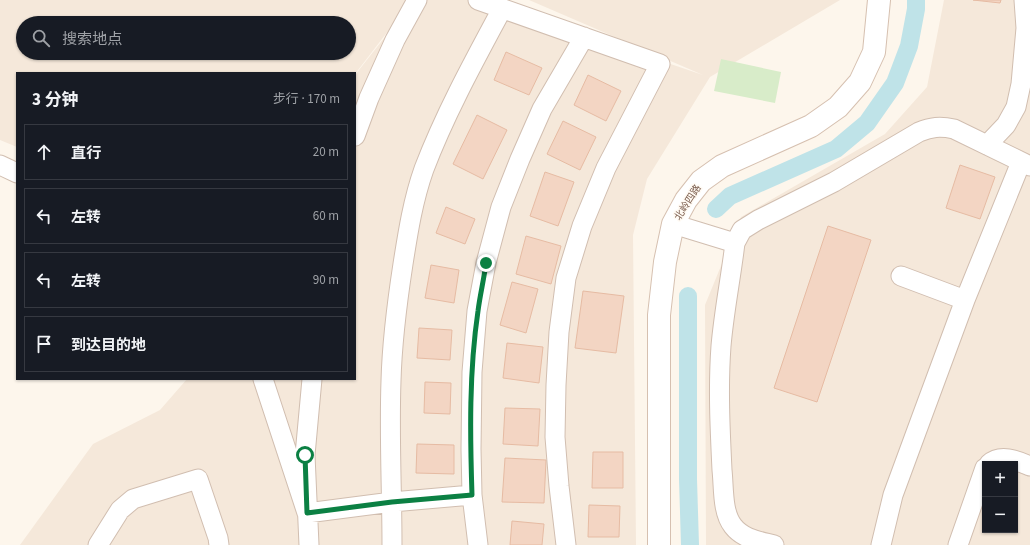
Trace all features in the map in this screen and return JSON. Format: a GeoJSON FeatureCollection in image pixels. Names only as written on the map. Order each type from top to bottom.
{"type":"FeatureCollection","features":[{"type":"Feature","properties":{"kind":"street"},"geometry":{"type":"LineString","coordinates":[[356,133],[369,98],[395,40],[417,0]]}},
{"type":"Feature","properties":{"kind":"street"},"geometry":{"type":"LineString","coordinates":[[478,0],[660,64],[606,168],[582,226],[566,278],[559,332],[555,437],[558,486],[566,545]]}},
{"type":"Feature","properties":{"kind":"street","name":"北岭四路"},"geometry":{"type":"LineString","coordinates":[[659,545],[659,315],[665,262],[673,224],[686,200],[701,181],[722,166],[811,126],[838,107],[860,82],[874,52],[879,0]]}},
{"type":"Feature","properties":{"kind":"street"},"geometry":{"type":"LineString","coordinates":[[987,145],[1006,125],[1016,107],[1021,84],[1026,28],[1024,0]]}},
{"type":"Feature","properties":{"kind":"street"},"geometry":{"type":"LineString","coordinates":[[392,545],[390,456],[391,380],[396,315],[414,203],[424,170],[442,128],[467,74],[502,9]]}},
{"type":"Feature","properties":{"kind":"street"},"geometry":{"type":"LineString","coordinates":[[478,545],[472,495],[472,372],[478,311],[486,263],[501,207],[520,159],[542,109],[584,37]]}},
{"type":"Feature","properties":{"kind":"street"},"geometry":{"type":"LineString","coordinates":[[774,545],[754,540],[743,535],[733,526],[727,516],[724,496],[720,425],[722,346],[735,243],[742,230],[758,220],[834,182],[925,130],[931,127],[942,126],[954,129],[1026,164],[965,300],[894,495],[881,545]]}},
{"type":"Feature","properties":{"kind":"street"},"geometry":{"type":"LineString","coordinates":[[0,165],[16,173]]}},
{"type":"Feature","properties":{"kind":"street"},"geometry":{"type":"LineString","coordinates":[[673,224],[735,243]]}},
{"type":"Feature","properties":{"kind":"street"},"geometry":{"type":"LineString","coordinates":[[901,276],[965,300]]}},
{"type":"Feature","properties":{"kind":"street"},"geometry":{"type":"LineString","coordinates":[[263,380],[307,513]]}},
{"type":"Feature","properties":{"kind":"street"},"geometry":{"type":"LineString","coordinates":[[308,545],[305,455],[312,380]]}},
{"type":"Feature","properties":{"kind":"street"},"geometry":{"type":"LineString","coordinates":[[994,461],[1001,459],[1014,459],[1030,466]]}},
{"type":"Feature","properties":{"kind":"street"},"geometry":{"type":"LineString","coordinates":[[958,545],[982,477]]}},
{"type":"Feature","properties":{"kind":"street"},"geometry":{"type":"LineString","coordinates":[[98,545],[120,510],[133,499],[198,479],[219,545]]}},
{"type":"Feature","properties":{"kind":"street"},"geometry":{"type":"LineString","coordinates":[[307,513],[392,502],[472,495]]}},
{"type":"Feature","properties":{"kind":"shaded area"},"geometry":{"type":"Polygon","coordinates":[[[0,0],[412,0],[356,73],[16,72],[16,147],[0,140],[0,0]]]}},
{"type":"Feature","properties":{"kind":"shaded area"},"geometry":{"type":"Polygon","coordinates":[[[414,0],[481,0],[703,75],[529,0],[840,0],[710,77],[647,179],[633,235],[636,545],[20,545],[93,444],[160,410],[186,380],[356,380],[356,74],[414,0]]]}},
{"type":"Feature","properties":{"kind":"shaded area"},"geometry":{"type":"Polygon","coordinates":[[[944,0],[1030,0],[1030,545],[706,545],[705,305],[741,217],[885,134],[927,87],[944,0]]]}},
{"type":"Feature","properties":{"kind":"green space"},"geometry":{"type":"Polygon","coordinates":[[[721,59],[781,72],[775,103],[714,91],[721,59]]]}},
{"type":"Feature","properties":{"kind":"building"},"geometry":{"type":"Polygon","coordinates":[[[973,0],[1001,0],[1000,3],[973,0]]]}},
{"type":"Feature","properties":{"kind":"building"},"geometry":{"type":"Polygon","coordinates":[[[506,52],[542,68],[529,95],[494,80],[506,52]]]}},
{"type":"Feature","properties":{"kind":"building"},"geometry":{"type":"Polygon","coordinates":[[[588,75],[621,91],[606,121],[574,105],[588,75]]]}},
{"type":"Feature","properties":{"kind":"building"},"geometry":{"type":"Polygon","coordinates":[[[477,115],[507,130],[483,179],[453,164],[477,115]]]}},
{"type":"Feature","properties":{"kind":"building"},"geometry":{"type":"Polygon","coordinates":[[[563,121],[596,137],[580,170],[547,154],[563,121]]]}},
{"type":"Feature","properties":{"kind":"building"},"geometry":{"type":"Polygon","coordinates":[[[960,165],[995,177],[980,219],[946,208],[960,165]]]}},
{"type":"Feature","properties":{"kind":"building"},"geometry":{"type":"Polygon","coordinates":[[[545,172],[574,182],[558,226],[530,216],[545,172]]]}},
{"type":"Feature","properties":{"kind":"building"},"geometry":{"type":"Polygon","coordinates":[[[446,207],[475,219],[465,244],[436,233],[446,207]]]}},
{"type":"Feature","properties":{"kind":"building"},"geometry":{"type":"Polygon","coordinates":[[[828,226],[871,240],[817,402],[774,388],[828,226]]]}},
{"type":"Feature","properties":{"kind":"building"},"geometry":{"type":"Polygon","coordinates":[[[526,236],[561,246],[551,284],[516,274],[526,236]]]}},
{"type":"Feature","properties":{"kind":"building"},"geometry":{"type":"Polygon","coordinates":[[[431,265],[459,270],[454,303],[425,298],[431,265]]]}},
{"type":"Feature","properties":{"kind":"building"},"geometry":{"type":"Polygon","coordinates":[[[512,282],[538,289],[526,333],[500,325],[512,282]]]}},
{"type":"Feature","properties":{"kind":"building"},"geometry":{"type":"Polygon","coordinates":[[[583,291],[624,296],[616,353],[575,348],[583,291]]]}},
{"type":"Feature","properties":{"kind":"building"},"geometry":{"type":"Polygon","coordinates":[[[419,328],[452,330],[450,360],[417,358],[419,328]]]}},
{"type":"Feature","properties":{"kind":"building"},"geometry":{"type":"Polygon","coordinates":[[[507,343],[543,347],[539,383],[503,378],[507,343]]]}},
{"type":"Feature","properties":{"kind":"building"},"geometry":{"type":"Polygon","coordinates":[[[425,382],[451,383],[450,414],[424,413],[425,382]]]}},
{"type":"Feature","properties":{"kind":"building"},"geometry":{"type":"Polygon","coordinates":[[[505,408],[540,409],[538,446],[503,444],[505,408]]]}},
{"type":"Feature","properties":{"kind":"building"},"geometry":{"type":"Polygon","coordinates":[[[417,444],[454,445],[454,474],[416,473],[417,444]]]}},
{"type":"Feature","properties":{"kind":"building"},"geometry":{"type":"Polygon","coordinates":[[[593,452],[623,452],[623,488],[592,488],[593,452]]]}},
{"type":"Feature","properties":{"kind":"building"},"geometry":{"type":"Polygon","coordinates":[[[505,458],[546,460],[544,503],[502,502],[505,458]]]}},
{"type":"Feature","properties":{"kind":"building"},"geometry":{"type":"Polygon","coordinates":[[[589,505],[620,506],[619,537],[588,537],[589,505]]]}},
{"type":"Feature","properties":{"kind":"building"},"geometry":{"type":"Polygon","coordinates":[[[512,521],[544,524],[542,545],[510,545],[512,521]]]}},
{"type":"Feature","properties":{"kind":"waterway"},"geometry":{"type":"LineString","coordinates":[[716,209],[730,196],[836,149],[867,123],[895,83],[909,46],[916,9],[916,0]]}},
{"type":"Feature","properties":{"kind":"waterway"},"geometry":{"type":"LineString","coordinates":[[688,296],[688,479],[690,545]]}},
{"type":"Feature","properties":{"kind":"route"},"geometry":{"type":"LineString","coordinates":[[305,455],[307,513],[392,502],[472,495],[472,372],[478,311],[486,263]]}}]}
